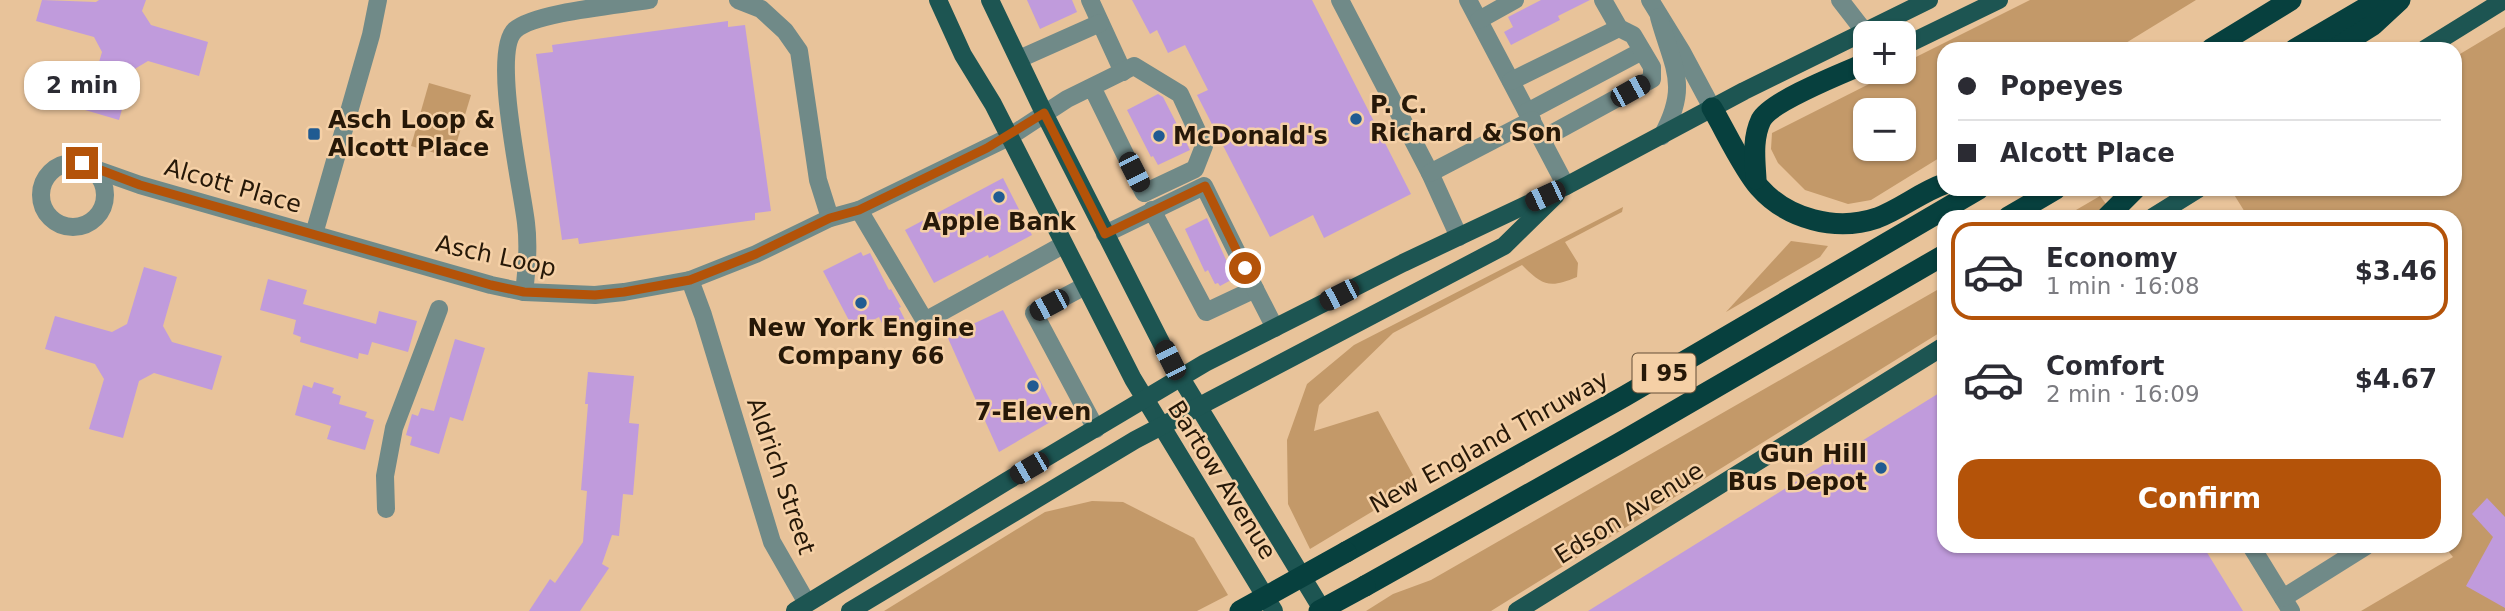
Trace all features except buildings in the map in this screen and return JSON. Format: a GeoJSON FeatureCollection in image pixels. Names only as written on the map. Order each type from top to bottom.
{"type":"FeatureCollection","features":[{"type":"Feature","properties":{"kind":"highway"},"geometry":{"type":"LineString","coordinates":[[2222,42],[2291,0]]}},
{"type":"Feature","properties":{"kind":"highway"},"geometry":{"type":"LineString","coordinates":[[2307,42],[2379,0]]}},
{"type":"Feature","properties":{"kind":"highway"},"geometry":{"type":"LineString","coordinates":[[2346,42],[2373,25],[2400,0]]}},
{"type":"Feature","properties":{"kind":"highway"},"geometry":{"type":"LineString","coordinates":[[1757,185],[1755,138],[1766,113],[1853,69]]}},
{"type":"Feature","properties":{"kind":"highway"},"geometry":{"type":"LineString","coordinates":[[1712,108],[1757,185],[1774,202],[1791,212],[1835,223],[1874,219],[1937,188]]}},
{"type":"Feature","properties":{"kind":"highway","name":"New England Thruway"},"geometry":{"type":"LineString","coordinates":[[1943,210],[1967,196]]}},
{"type":"Feature","properties":{"kind":"highway"},"geometry":{"type":"LineString","coordinates":[[2020,210],[2044,196]]}},
{"type":"Feature","properties":{"kind":"highway"},"geometry":{"type":"LineString","coordinates":[[2114,210],[2128,196]]}},
{"type":"Feature","properties":{"kind":"highway","name":"New England Thruway"},"geometry":{"type":"LineString","coordinates":[[1240,611],[1625,396],[1937,214]]}},
{"type":"Feature","properties":{"kind":"highway","name":"I 95"},"geometry":{"type":"LineString","coordinates":[[1321,611],[1640,432],[1937,259]]}},
{"type":"Feature","properties":{"kind":"main road","name":"Bartow Avenue"},"geometry":{"type":"LineString","coordinates":[[937,0],[963,55],[993,104],[1144,400],[1274,611]]}},
{"type":"Feature","properties":{"kind":"main road","name":"Bartow Avenue"},"geometry":{"type":"LineString","coordinates":[[990,0],[1105,234],[1181,378],[1321,611]]}},
{"type":"Feature","properties":{"kind":"main road"},"geometry":{"type":"LineString","coordinates":[[1885,21],[1929,0]]}},
{"type":"Feature","properties":{"kind":"main road"},"geometry":{"type":"LineString","coordinates":[[1916,40],[1999,0]]}},
{"type":"Feature","properties":{"kind":"main road"},"geometry":{"type":"LineString","coordinates":[[2436,42],[2504,0]]}},
{"type":"Feature","properties":{"kind":"main road"},"geometry":{"type":"LineString","coordinates":[[801,607],[1181,378],[1275,328],[1566,186],[1853,37]]}},
{"type":"Feature","properties":{"kind":"main road"},"geometry":{"type":"LineString","coordinates":[[850,611],[1014,511],[1161,427],[1504,246],[1566,186]]}},
{"type":"Feature","properties":{"kind":"main road"},"geometry":{"type":"LineString","coordinates":[[2164,210],[2187,196]]}},
{"type":"Feature","properties":{"kind":"main road","name":"Edson Avenue"},"geometry":{"type":"LineString","coordinates":[[1525,609],[1937,350]]}},
{"type":"Feature","properties":{"kind":"street"},"geometry":{"type":"LineString","coordinates":[[314,234],[371,36],[378,0]]}},
{"type":"Feature","properties":{"kind":"street"},"geometry":{"type":"LineString","coordinates":[[524,292],[527,267],[526,225],[505,75],[508,39],[517,28],[545,17],[649,0]]}},
{"type":"Feature","properties":{"kind":"street"},"geometry":{"type":"LineString","coordinates":[[738,0],[761,9],[785,31],[799,51],[818,180],[830,218]]}},
{"type":"Feature","properties":{"kind":"street"},"geometry":{"type":"LineString","coordinates":[[1090,0],[1100,23],[1129,69],[1180,94],[1203,146],[1195,169],[1144,193],[1091,87]]}},
{"type":"Feature","properties":{"kind":"street"},"geometry":{"type":"LineString","coordinates":[[1340,0],[1430,173],[1459,237]]}},
{"type":"Feature","properties":{"kind":"street"},"geometry":{"type":"LineString","coordinates":[[1468,0],[1566,186]]}},
{"type":"Feature","properties":{"kind":"street"},"geometry":{"type":"LineString","coordinates":[[1479,20],[1515,0]]}},
{"type":"Feature","properties":{"kind":"street"},"geometry":{"type":"LineString","coordinates":[[1542,139],[1652,79],[1652,67],[1633,35],[1619,28],[1603,0]]}},
{"type":"Feature","properties":{"kind":"street"},"geometry":{"type":"LineString","coordinates":[[1650,0],[1712,108]]}},
{"type":"Feature","properties":{"kind":"street"},"geometry":{"type":"LineString","coordinates":[[1840,0],[1856,21]]}},
{"type":"Feature","properties":{"kind":"street"},"geometry":{"type":"LineString","coordinates":[[1659,17],[1676,72],[1678,93],[1674,112],[1662,136]]}},
{"type":"Feature","properties":{"kind":"street"},"geometry":{"type":"LineString","coordinates":[[1019,59],[1100,23]]}},
{"type":"Feature","properties":{"kind":"street"},"geometry":{"type":"LineString","coordinates":[[1511,80],[1619,28]]}},
{"type":"Feature","properties":{"kind":"street"},"geometry":{"type":"LineString","coordinates":[[1430,173],[1642,51]]}},
{"type":"Feature","properties":{"kind":"street","name":"Asch Loop"},"geometry":{"type":"LineString","coordinates":[[314,234],[524,292],[595,295],[690,280],[756,254],[830,218],[859,210],[1009,136],[1044,113],[1129,69]]}},
{"type":"Feature","properties":{"kind":"street","name":"Alcott Place"},"geometry":{"type":"LineString","coordinates":[[140,185],[105,197],[97,216],[80,227],[60,225],[45,211],[41,201],[40,190],[51,171],[71,162],[82,163],[140,185],[314,234]]}},
{"type":"Feature","properties":{"kind":"street"},"geometry":{"type":"LineString","coordinates":[[92,168],[100,176],[105,197]]}},
{"type":"Feature","properties":{"kind":"street"},"geometry":{"type":"LineString","coordinates":[[1105,234],[1205,186],[1275,328]]}},
{"type":"Feature","properties":{"kind":"street"},"geometry":{"type":"LineString","coordinates":[[859,210],[925,321],[1063,245]]}},
{"type":"Feature","properties":{"kind":"street"},"geometry":{"type":"LineString","coordinates":[[1152,211],[1206,312],[1255,289]]}},
{"type":"Feature","properties":{"kind":"street","name":"Aldrich Street"},"geometry":{"type":"LineString","coordinates":[[690,280],[772,542],[801,607]]}},
{"type":"Feature","properties":{"kind":"street"},"geometry":{"type":"LineString","coordinates":[[1085,286],[1034,313],[1096,429]]}},
{"type":"Feature","properties":{"kind":"street"},"geometry":{"type":"LineString","coordinates":[[386,509],[385,476],[394,428],[439,309]]}},
{"type":"Feature","properties":{"kind":"street"},"geometry":{"type":"LineString","coordinates":[[2255,553],[2287,605],[2357,553]]}},
{"type":"Feature","properties":{"kind":"shaded area"},"geometry":{"type":"Polygon","coordinates":[[[2030,0],[2196,0],[2127,42],[1946,42],[2030,0]]]}},
{"type":"Feature","properties":{"kind":"shaded area"},"geometry":{"type":"Polygon","coordinates":[[[2505,27],[2505,611],[2361,611],[2453,557],[2450,553],[2462,553],[2462,210],[2244,210],[2235,196],[2462,196],[2462,53],[2505,27]]]}},
{"type":"Feature","properties":{"kind":"shaded area"},"geometry":{"type":"Polygon","coordinates":[[[1937,46],[1937,159],[1871,200],[1848,204],[1805,190],[1778,163],[1771,149],[1772,133],[1869,84],[1916,84],[1916,57],[1937,46]]]}},
{"type":"Feature","properties":{"kind":"shaded area"},"geometry":{"type":"Polygon","coordinates":[[[429,83],[471,95],[452,158],[411,146],[429,83]]]}},
{"type":"Feature","properties":{"kind":"shaded area"},"geometry":{"type":"Polygon","coordinates":[[[2100,196],[2106,204],[2100,210],[2076,210],[2100,196]]]}},
{"type":"Feature","properties":{"kind":"shaded area"},"geometry":{"type":"Polygon","coordinates":[[[1623,207],[1622,212],[1565,242],[1578,263],[1577,277],[1559,283],[1546,283],[1522,265],[1393,333],[1319,405],[1314,431],[1378,411],[1418,484],[1310,549],[1288,504],[1287,440],[1307,384],[1354,345],[1623,207]]]}},
{"type":"Feature","properties":{"kind":"shaded area"},"geometry":{"type":"Polygon","coordinates":[[[1791,241],[1828,246],[1820,257],[1726,312],[1791,241]]]}},
{"type":"Feature","properties":{"kind":"shaded area"},"geometry":{"type":"Polygon","coordinates":[[[1937,290],[1937,334],[1491,611],[1366,611],[1393,594],[1431,580],[1937,290]]]}},
{"type":"Feature","properties":{"kind":"shaded area"},"geometry":{"type":"Polygon","coordinates":[[[1092,501],[1123,502],[1194,538],[1228,595],[1197,611],[884,611],[1045,512],[1092,501]]]}},
{"type":"Feature","properties":{"kind":"place","name":"P. C. Richard & Son"},"geometry":{"type":"Point","coordinates":[1356,119]}},
{"type":"Feature","properties":{"kind":"place","name":"Asch Loop & Alcott Place"},"geometry":{"type":"Point","coordinates":[314,134]}},
{"type":"Feature","properties":{"kind":"place","name":"McDonald's"},"geometry":{"type":"Point","coordinates":[1159,136]}},
{"type":"Feature","properties":{"kind":"place","name":"Apple Bank"},"geometry":{"type":"Point","coordinates":[999,197]}},
{"type":"Feature","properties":{"kind":"place","name":"New York Engine Company 66"},"geometry":{"type":"Point","coordinates":[861,303]}},
{"type":"Feature","properties":{"kind":"place","name":"7-Eleven"},"geometry":{"type":"Point","coordinates":[1033,386]}},
{"type":"Feature","properties":{"kind":"place","name":"Gun Hill Bus Depot"},"geometry":{"type":"Point","coordinates":[1881,468]}},
{"type":"Feature","properties":{"kind":"route"},"geometry":{"type":"LineString","coordinates":[[82,163],[140,185],[491,285],[524,292],[595,295],[669,285],[720,270],[830,218],[859,210],[987,148],[1044,113],[1105,234],[1205,186],[1245,268]]}}]}
